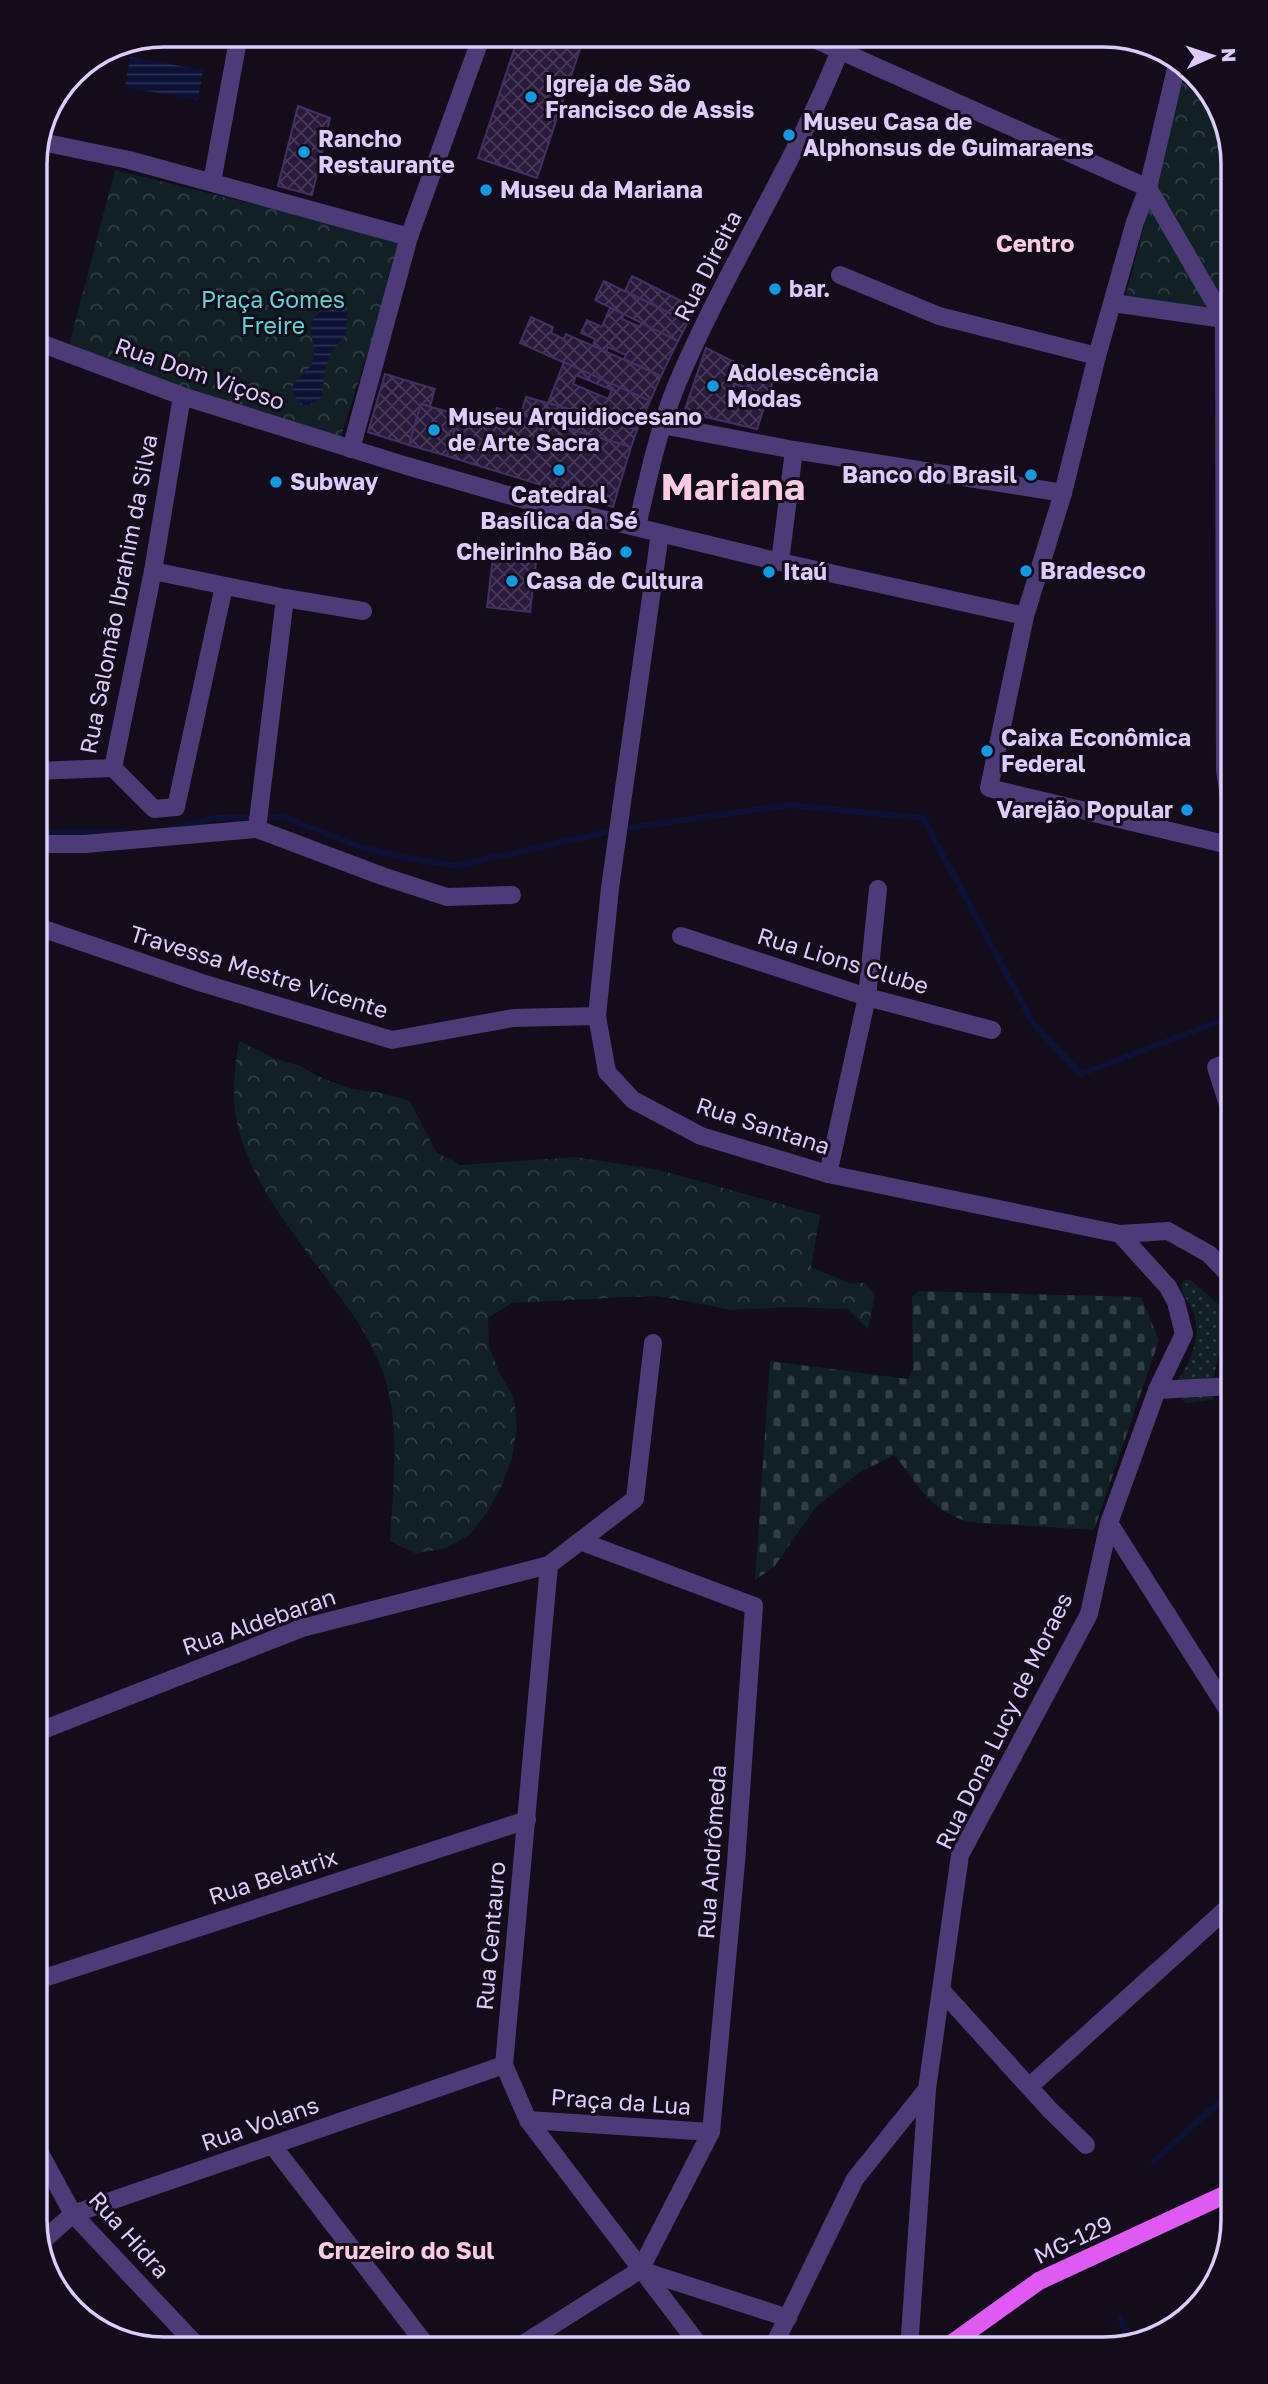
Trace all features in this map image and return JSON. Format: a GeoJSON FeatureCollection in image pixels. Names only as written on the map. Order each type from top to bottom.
{"type":"FeatureCollection","features":[{"type":"Feature","properties":{"kind":"main road","name":"MG-129"},"geometry":{"type":"LineString","coordinates":[[961,2337],[1039,2281],[1221,2197]]}},
{"type":"Feature","properties":{"kind":"street"},"geometry":{"type":"LineString","coordinates":[[212,181],[237,47]]}},
{"type":"Feature","properties":{"kind":"street"},"geometry":{"type":"LineString","coordinates":[[351,449],[409,237],[478,47]]}},
{"type":"Feature","properties":{"kind":"street","name":"Rua Direita"},"geometry":{"type":"LineString","coordinates":[[636,527],[663,425],[678,383],[701,332],[808,125],[841,48]]}},
{"type":"Feature","properties":{"kind":"street"},"geometry":{"type":"LineString","coordinates":[[853,48],[1148,188],[1221,308]]}},
{"type":"Feature","properties":{"kind":"street"},"geometry":{"type":"LineString","coordinates":[[1175,71],[1148,188],[1135,222],[1097,356],[1063,493],[1025,616],[989,789],[1221,843]]}},
{"type":"Feature","properties":{"kind":"street"},"geometry":{"type":"LineString","coordinates":[[50,144],[212,181],[409,237]]}},
{"type":"Feature","properties":{"kind":"street"},"geometry":{"type":"LineString","coordinates":[[839,275],[939,316],[1097,356]]}},
{"type":"Feature","properties":{"kind":"street"},"geometry":{"type":"LineString","coordinates":[[1113,303],[1221,319]]}},
{"type":"Feature","properties":{"kind":"street","name":"Rua Dom Viçoso"},"geometry":{"type":"LineString","coordinates":[[48,346],[181,396],[523,499],[780,562],[1025,616]]}},
{"type":"Feature","properties":{"kind":"street","name":"Rua Salomão Ibrahim da Silva"},"geometry":{"type":"LineString","coordinates":[[48,771],[113,768],[153,571],[181,396]]}},
{"type":"Feature","properties":{"kind":"street"},"geometry":{"type":"LineString","coordinates":[[663,425],[794,450],[1063,493]]}},
{"type":"Feature","properties":{"kind":"street"},"geometry":{"type":"LineString","coordinates":[[780,562],[794,450]]}},
{"type":"Feature","properties":{"kind":"street","name":"Rua Santana"},"geometry":{"type":"LineString","coordinates":[[660,533],[610,888],[597,1016],[607,1072],[633,1100],[701,1136],[828,1174],[1120,1234],[1168,1231],[1209,1254],[1221,1266]]}},
{"type":"Feature","properties":{"kind":"street"},"geometry":{"type":"LineString","coordinates":[[153,571],[363,611]]}},
{"type":"Feature","properties":{"kind":"street"},"geometry":{"type":"LineString","coordinates":[[113,768],[153,810],[176,807],[224,586]]}},
{"type":"Feature","properties":{"kind":"street"},"geometry":{"type":"LineString","coordinates":[[257,829],[285,598]]}},
{"type":"Feature","properties":{"kind":"street"},"geometry":{"type":"LineString","coordinates":[[48,844],[85,845],[257,829],[447,897],[512,895]]}},
{"type":"Feature","properties":{"kind":"street"},"geometry":{"type":"LineString","coordinates":[[828,1174],[867,997],[877,889]]}},
{"type":"Feature","properties":{"kind":"street","name":"Travessa Mestre Vicente"},"geometry":{"type":"LineString","coordinates":[[48,930],[202,983],[392,1040],[513,1018],[597,1016]]}},
{"type":"Feature","properties":{"kind":"street","name":"Rua Lions Clube"},"geometry":{"type":"LineString","coordinates":[[681,936],[867,997],[992,1030]]}},
{"type":"Feature","properties":{"kind":"street"},"geometry":{"type":"LineString","coordinates":[[1221,1065],[1216,1067],[1221,1083]]}},
{"type":"Feature","properties":{"kind":"street","name":"Rua Dona Lucy de Moraes"},"geometry":{"type":"LineString","coordinates":[[910,2337],[927,2089],[960,1855],[1088,1614],[1109,1523],[1157,1390],[1184,1334],[1176,1302],[1168,1287],[1120,1234]]}},
{"type":"Feature","properties":{"kind":"street","name":"Rua Aldebaran"},"geometry":{"type":"LineString","coordinates":[[47,1728],[302,1628],[550,1565],[635,1499],[653,1343]]}},
{"type":"Feature","properties":{"kind":"street"},"geometry":{"type":"LineString","coordinates":[[1157,1390],[1221,1387]]}},
{"type":"Feature","properties":{"kind":"street"},"geometry":{"type":"LineString","coordinates":[[1109,1523],[1221,1699]]}},
{"type":"Feature","properties":{"kind":"street","name":"Rua Andrômeda"},"geometry":{"type":"LineString","coordinates":[[580,1541],[754,1606],[735,1877],[711,2132],[640,2270]]}},
{"type":"Feature","properties":{"kind":"street","name":"Rua Centauro"},"geometry":{"type":"LineString","coordinates":[[550,1565],[504,2065],[528,2120],[692,2337]]}},
{"type":"Feature","properties":{"kind":"street","name":"Rua Belatrix"},"geometry":{"type":"LineString","coordinates":[[47,1977],[527,1820]]}},
{"type":"Feature","properties":{"kind":"street"},"geometry":{"type":"LineString","coordinates":[[1030,2086],[1221,1914]]}},
{"type":"Feature","properties":{"kind":"street"},"geometry":{"type":"LineString","coordinates":[[942,1991],[1050,2110],[1086,2145]]}},
{"type":"Feature","properties":{"kind":"street","name":"Rua Volans"},"geometry":{"type":"LineString","coordinates":[[49,2235],[73,2214],[504,2065]]}},
{"type":"Feature","properties":{"kind":"street"},"geometry":{"type":"LineString","coordinates":[[778,2337],[855,2179],[927,2089]]}},
{"type":"Feature","properties":{"kind":"street","name":"Praça da Lua"},"geometry":{"type":"LineString","coordinates":[[528,2120],[711,2132]]}},
{"type":"Feature","properties":{"kind":"street"},"geometry":{"type":"LineString","coordinates":[[273,2146],[419,2336]]}},
{"type":"Feature","properties":{"kind":"street","name":"Rua Hidra"},"geometry":{"type":"LineString","coordinates":[[47,2166],[73,2214],[188,2336]]}},
{"type":"Feature","properties":{"kind":"street"},"geometry":{"type":"LineString","coordinates":[[536,2336],[640,2270],[788,2318]]}},
{"type":"Feature","properties":{"kind":"green space"},"geometry":{"type":"Polygon","coordinates":[[[1180,91],[1197,93],[1212,120],[1218,142],[1221,165],[1221,319],[1124,302],[1180,91]]]}},
{"type":"Feature","properties":{"kind":"green space","name":"Praça Gomes Freire"},"geometry":{"type":"Polygon","coordinates":[[[115,170],[403,241],[338,446],[68,349],[115,170]]]}},
{"type":"Feature","properties":{"kind":"green space"},"geometry":{"type":"Polygon","coordinates":[[[239,1041],[324,1079],[353,1089],[410,1101],[436,1152],[460,1165],[576,1157],[659,1170],[820,1215],[811,1267],[849,1283],[865,1283],[875,1294],[868,1329],[847,1309],[789,1307],[732,1310],[658,1296],[512,1303],[488,1318],[489,1347],[514,1398],[517,1428],[512,1458],[502,1485],[487,1513],[469,1535],[444,1549],[415,1553],[390,1541],[394,1428],[379,1362],[353,1316],[267,1194],[246,1152],[236,1120],[234,1098],[239,1041]]]}},
{"type":"Feature","properties":{"kind":"green space"},"geometry":{"type":"Polygon","coordinates":[[[1185,1280],[1191,1280],[1220,1306],[1221,1347],[1212,1382],[1213,1400],[1186,1403],[1172,1388],[1189,1361],[1196,1330],[1192,1309],[1181,1284],[1185,1280]]]}},
{"type":"Feature","properties":{"kind":"green space"},"geometry":{"type":"Polygon","coordinates":[[[918,1291],[1141,1297],[1159,1340],[1094,1530],[967,1522],[942,1510],[933,1502],[894,1455],[859,1473],[816,1507],[774,1567],[755,1580],[770,1361],[908,1379],[913,1369],[912,1297],[918,1291]]]}},
{"type":"Feature","properties":{"kind":"shaded area"},"geometry":{"type":"Polygon","coordinates":[[[130,57],[203,70],[198,100],[125,87],[130,57]]]}},
{"type":"Feature","properties":{"kind":"shaded area"},"geometry":{"type":"Polygon","coordinates":[[[333,307],[340,307],[348,313],[345,336],[332,351],[325,369],[322,397],[306,407],[297,399],[293,386],[312,363],[314,346],[311,331],[315,318],[333,307]]]}},
{"type":"Feature","properties":{"kind":"building","name":"Igreja de São Francisco de Assis"},"geometry":{"type":"Polygon","coordinates":[[[515,47],[581,47],[537,178],[478,158],[515,47]]]}},
{"type":"Feature","properties":{"kind":"building","name":"Rancho Restaurante"},"geometry":{"type":"Polygon","coordinates":[[[298,106],[330,118],[312,195],[278,186],[298,106]]]}},
{"type":"Feature","properties":{"kind":"building"},"geometry":{"type":"Polygon","coordinates":[[[632,276],[695,308],[688,322],[625,291],[632,276]]]}},
{"type":"Feature","properties":{"kind":"building"},"geometry":{"type":"Polygon","coordinates":[[[604,281],[688,322],[678,341],[595,300],[604,281]]]}},
{"type":"Feature","properties":{"kind":"building"},"geometry":{"type":"Polygon","coordinates":[[[610,308],[624,314],[622,319],[640,327],[641,323],[678,341],[661,376],[624,359],[626,355],[608,347],[606,352],[593,346],[595,339],[581,333],[587,320],[602,327],[610,308]]]}},
{"type":"Feature","properties":{"kind":"building"},"geometry":{"type":"Polygon","coordinates":[[[531,317],[553,327],[551,333],[564,339],[566,334],[661,376],[650,401],[520,343],[531,317]]]}},
{"type":"Feature","properties":{"kind":"building","name":"Adolescência Modas"},"geometry":{"type":"Polygon","coordinates":[[[706,348],[773,381],[757,429],[684,412],[706,348]],[[735,384],[728,402],[740,407],[748,389],[735,384]]]}},
{"type":"Feature","properties":{"kind":"building"},"geometry":{"type":"Polygon","coordinates":[[[564,362],[650,401],[637,430],[548,403],[564,362]],[[576,375],[573,384],[608,399],[612,390],[576,375]]]}},
{"type":"Feature","properties":{"kind":"building"},"geometry":{"type":"Polygon","coordinates":[[[385,374],[435,389],[430,406],[421,404],[409,445],[368,432],[385,374]]]}},
{"type":"Feature","properties":{"kind":"building"},"geometry":{"type":"Polygon","coordinates":[[[526,397],[637,430],[631,447],[521,414],[526,397]]]}},
{"type":"Feature","properties":{"kind":"building","name":"Museu Arquidiocesano de Arte Sacra"},"geometry":{"type":"Polygon","coordinates":[[[421,404],[459,415],[447,456],[409,445],[421,404]]]}},
{"type":"Feature","properties":{"kind":"building","name":"Catedral Basílica da Sé"},"geometry":{"type":"Polygon","coordinates":[[[497,408],[631,447],[613,507],[447,456],[459,415],[492,425],[497,408]]]}},
{"type":"Feature","properties":{"kind":"building","name":"Casa de Cultura"},"geometry":{"type":"Polygon","coordinates":[[[494,549],[537,554],[530,612],[487,607],[494,549]]]}},
{"type":"Feature","properties":{"kind":"waterway"},"geometry":{"type":"LineString","coordinates":[[170,829],[214,818],[284,817],[363,848],[455,866],[621,829],[789,805],[923,818],[1034,1025],[1081,1074],[1221,1021]]}},
{"type":"Feature","properties":{"kind":"waterway"},"geometry":{"type":"LineString","coordinates":[[48,832],[124,832]]}},
{"type":"Feature","properties":{"kind":"waterway"},"geometry":{"type":"LineString","coordinates":[[1154,2161],[1221,2102]]}},
{"type":"Feature","properties":{"kind":"waterway"},"geometry":{"type":"LineString","coordinates":[[1120,2317],[1126,2334]]}},
{"type":"Feature","properties":{"kind":"place","name":"Igreja de São Francisco de Assis"},"geometry":{"type":"Point","coordinates":[531,97]}},
{"type":"Feature","properties":{"kind":"place","name":"Museu Casa de Alphonsus de Guimaraens"},"geometry":{"type":"Point","coordinates":[789,135]}},
{"type":"Feature","properties":{"kind":"place","name":"Rancho Restaurante"},"geometry":{"type":"Point","coordinates":[304,152]}},
{"type":"Feature","properties":{"kind":"place","name":"Museu da Mariana"},"geometry":{"type":"Point","coordinates":[486,190]}},
{"type":"Feature","properties":{"kind":"place","name":"bar."},"geometry":{"type":"Point","coordinates":[775,289]}},
{"type":"Feature","properties":{"kind":"place","name":"Adolescência Modas"},"geometry":{"type":"Point","coordinates":[713,386]}},
{"type":"Feature","properties":{"kind":"place","name":"Museu Arquidiocesano de Arte Sacra"},"geometry":{"type":"Point","coordinates":[434,430]}},
{"type":"Feature","properties":{"kind":"place","name":"Catedral Basílica da Sé"},"geometry":{"type":"Point","coordinates":[559,470]}},
{"type":"Feature","properties":{"kind":"place","name":"Banco do Brasil"},"geometry":{"type":"Point","coordinates":[1031,475]}},
{"type":"Feature","properties":{"kind":"place","name":"Subway"},"geometry":{"type":"Point","coordinates":[276,482]}},
{"type":"Feature","properties":{"kind":"place","name":"Cheirinho Bão"},"geometry":{"type":"Point","coordinates":[626,552]}},
{"type":"Feature","properties":{"kind":"place","name":"Bradesco"},"geometry":{"type":"Point","coordinates":[1026,571]}},
{"type":"Feature","properties":{"kind":"place","name":"Itaú"},"geometry":{"type":"Point","coordinates":[769,572]}},
{"type":"Feature","properties":{"kind":"place","name":"Casa de Cultura"},"geometry":{"type":"Point","coordinates":[512,581]}},
{"type":"Feature","properties":{"kind":"place","name":"Caixa Econômica Federal"},"geometry":{"type":"Point","coordinates":[987,751]}},
{"type":"Feature","properties":{"kind":"place","name":"Varejão Popular"},"geometry":{"type":"Point","coordinates":[1187,810]}},
{"type":"Feature","properties":{"kind":"district","name":"Centro"},"geometry":{"type":"Point","coordinates":[1035,244]}},
{"type":"Feature","properties":{"kind":"district","name":"Mariana"},"geometry":{"type":"Point","coordinates":[733,487]}},
{"type":"Feature","properties":{"kind":"district","name":"Cruzeiro do Sul"},"geometry":{"type":"Point","coordinates":[406,2251]}}]}
